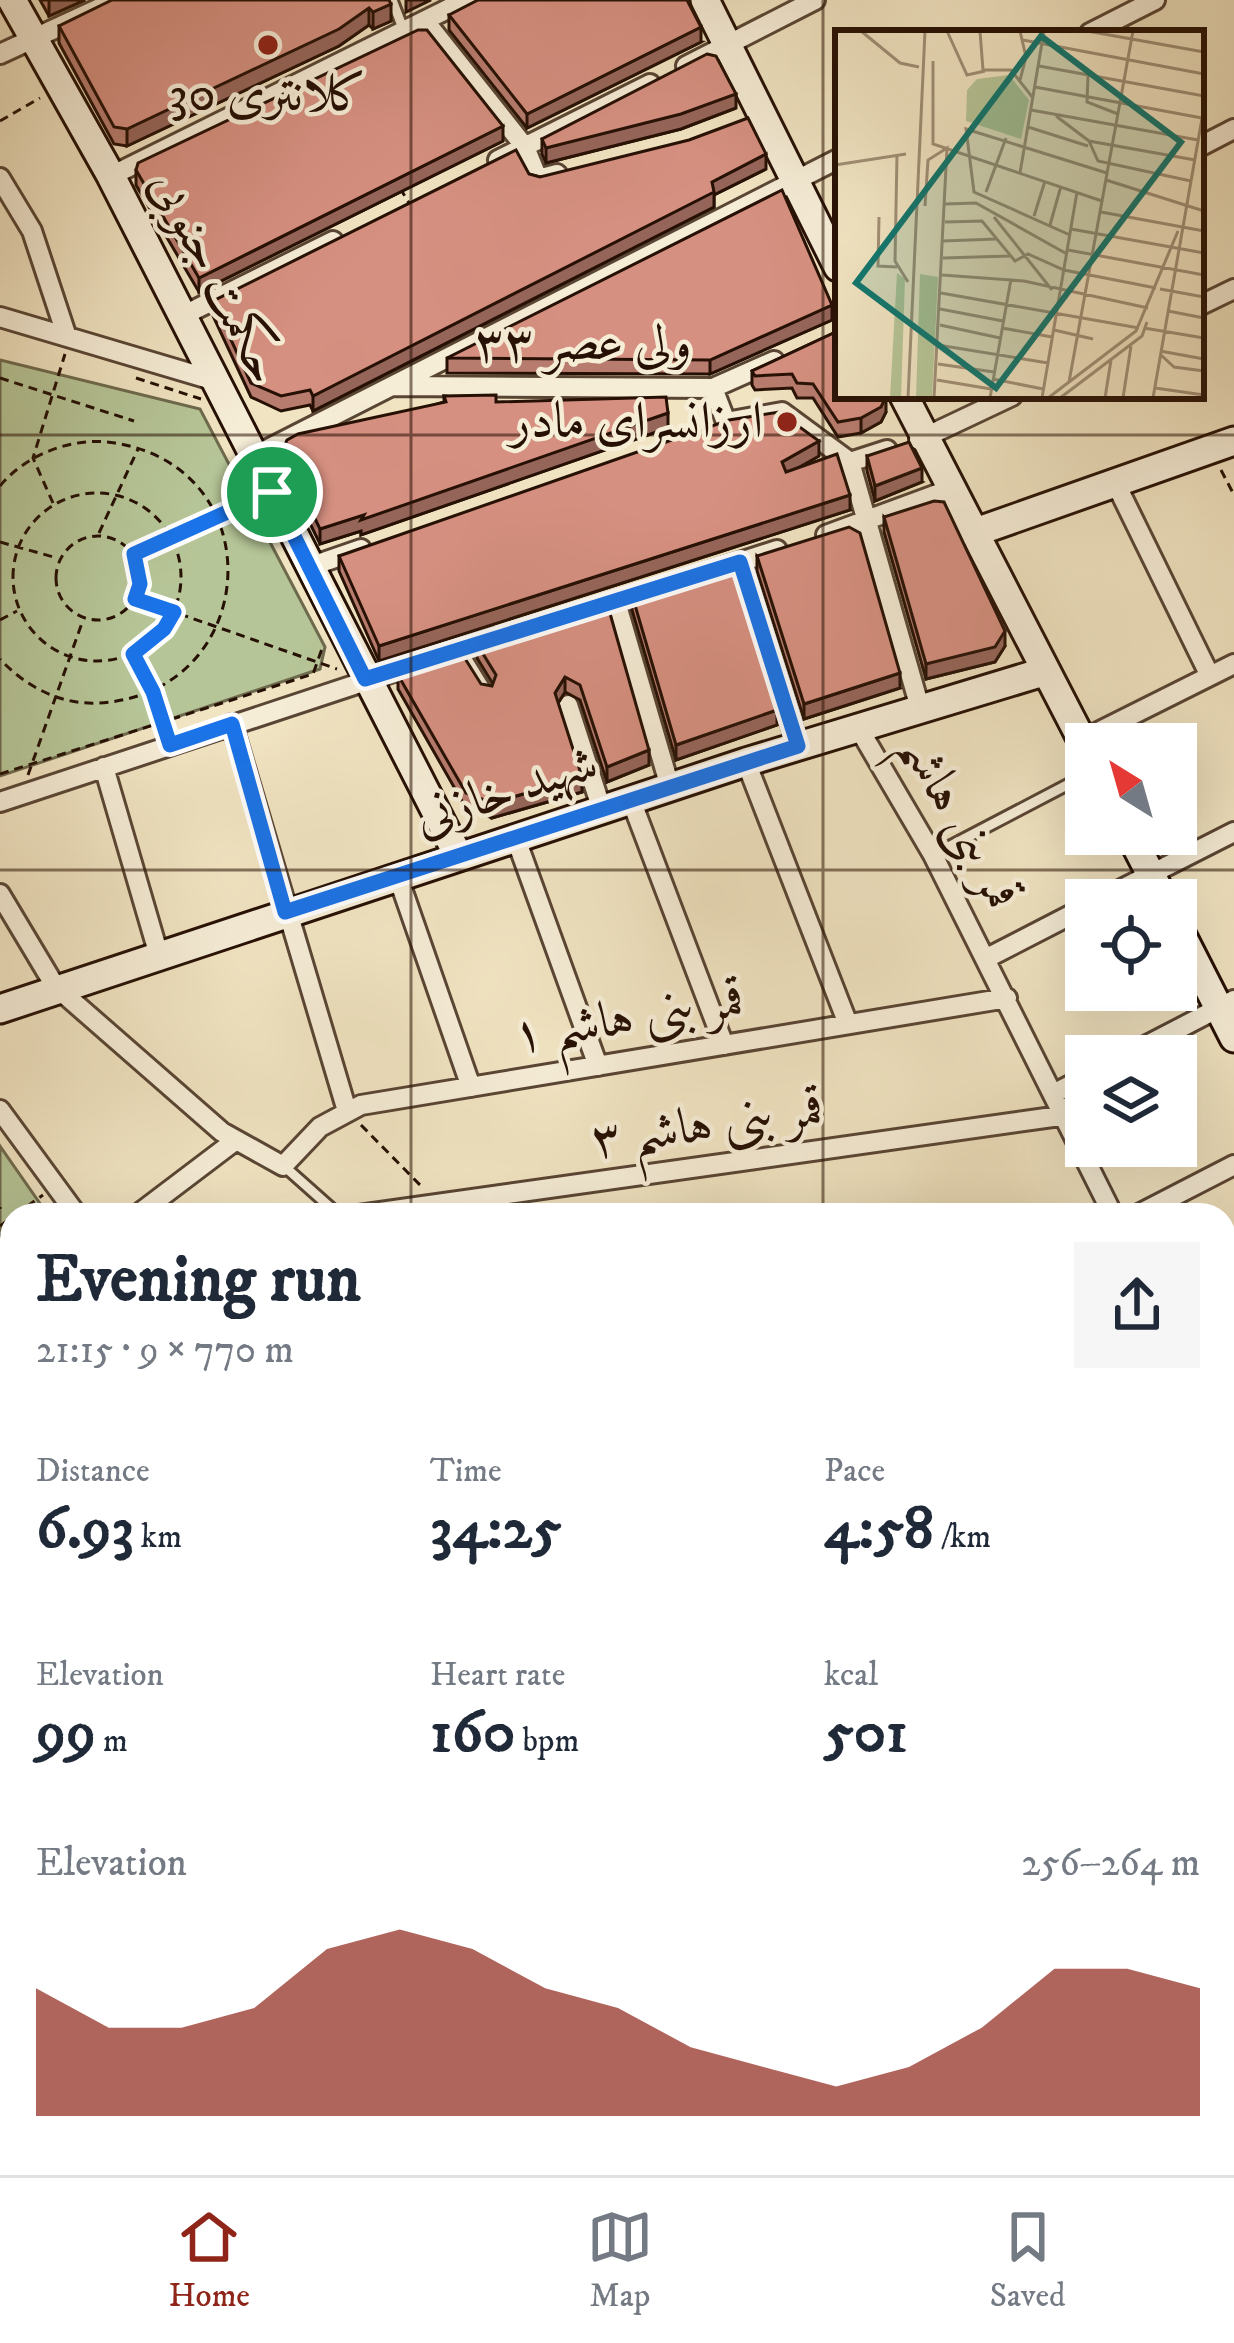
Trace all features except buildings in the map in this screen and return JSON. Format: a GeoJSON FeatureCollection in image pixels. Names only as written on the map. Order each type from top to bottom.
{"type":"FeatureCollection","features":[{"type":"Feature","properties":{"kind":"street","name":"حکمت جنوبی"},"geometry":{"type":"LineString","coordinates":[[12,0],[111,176],[459,857]]}},
{"type":"Feature","properties":{"kind":"street"},"geometry":{"type":"LineString","coordinates":[[0,54],[117,0]]}},
{"type":"Feature","properties":{"kind":"street"},"geometry":{"type":"LineString","coordinates":[[111,176],[466,0]]}},
{"type":"Feature","properties":{"kind":"street"},"geometry":{"type":"LineString","coordinates":[[705,0],[753,117],[795,181],[835,260]]}},
{"type":"Feature","properties":{"kind":"street"},"geometry":{"type":"LineString","coordinates":[[477,170],[815,0]]}},
{"type":"Feature","properties":{"kind":"street"},"geometry":{"type":"LineString","coordinates":[[1096,30],[1155,0]]}},
{"type":"Feature","properties":{"kind":"street"},"geometry":{"type":"LineString","coordinates":[[425,21],[525,147],[538,179],[580,169]]}},
{"type":"Feature","properties":{"kind":"street"},"geometry":{"type":"LineString","coordinates":[[1204,144],[1234,129]]}},
{"type":"Feature","properties":{"kind":"street"},"geometry":{"type":"LineString","coordinates":[[254,456],[835,161]]}},
{"type":"Feature","properties":{"kind":"street"},"geometry":{"type":"LineString","coordinates":[[0,178],[32,231],[66,334]]}},
{"type":"Feature","properties":{"kind":"street"},"geometry":{"type":"LineString","coordinates":[[182,316],[360,228]]}},
{"type":"Feature","properties":{"kind":"street"},"geometry":{"type":"LineString","coordinates":[[1204,304],[1234,290]]}},
{"type":"Feature","properties":{"kind":"street"},"geometry":{"type":"LineString","coordinates":[[0,316],[216,381]]}},
{"type":"Feature","properties":{"kind":"street","name":"ولی عصر ۳۳"},"geometry":{"type":"LineString","coordinates":[[389,386],[713,388],[796,350]]}},
{"type":"Feature","properties":{"kind":"street"},"geometry":{"type":"LineString","coordinates":[[713,388],[726,422]]}},
{"type":"Feature","properties":{"kind":"street"},"geometry":{"type":"LineString","coordinates":[[906,399],[1072,723]]}},
{"type":"Feature","properties":{"kind":"street"},"geometry":{"type":"LineString","coordinates":[[850,462],[926,437],[1006,399]]}},
{"type":"Feature","properties":{"kind":"street"},"geometry":{"type":"LineString","coordinates":[[704,429],[782,412],[850,462],[871,520],[920,708]]}},
{"type":"Feature","properties":{"kind":"street"},"geometry":{"type":"LineString","coordinates":[[974,533],[1222,445]]}},
{"type":"Feature","properties":{"kind":"street"},"geometry":{"type":"LineString","coordinates":[[1115,482],[1210,676]]}},
{"type":"Feature","properties":{"kind":"street"},"geometry":{"type":"LineString","coordinates":[[571,615],[871,520],[951,489]]}},
{"type":"Feature","properties":{"kind":"street"},"geometry":{"type":"LineString","coordinates":[[309,567],[375,544]]}},
{"type":"Feature","properties":{"kind":"street"},"geometry":{"type":"LineString","coordinates":[[740,562],[798,746]]}},
{"type":"Feature","properties":{"kind":"street"},"geometry":{"type":"LineString","coordinates":[[616,602],[670,787]]}},
{"type":"Feature","properties":{"kind":"street"},"geometry":{"type":"LineString","coordinates":[[0,802],[527,629]]}},
{"type":"Feature","properties":{"kind":"street"},"geometry":{"type":"LineString","coordinates":[[1123,723],[1234,664]]}},
{"type":"Feature","properties":{"kind":"street","name":"شهید خازنی"},"geometry":{"type":"LineString","coordinates":[[0,1009],[55,986],[746,762],[1043,672]]}},
{"type":"Feature","properties":{"kind":"street"},"geometry":{"type":"LineString","coordinates":[[568,706],[602,810]]}},
{"type":"Feature","properties":{"kind":"street"},"geometry":{"type":"LineString","coordinates":[[232,724],[347,1111]]}},
{"type":"Feature","properties":{"kind":"street","name":"قمر بنی هاشم"},"geometry":{"type":"LineString","coordinates":[[858,727],[932,855],[1065,1113]]}},
{"type":"Feature","properties":{"kind":"street"},"geometry":{"type":"LineString","coordinates":[[746,762],[848,1024]]}},
{"type":"Feature","properties":{"kind":"street"},"geometry":{"type":"LineString","coordinates":[[104,767],[158,952]]}},
{"type":"Feature","properties":{"kind":"street"},"geometry":{"type":"LineString","coordinates":[[631,800],[724,1045]]}},
{"type":"Feature","properties":{"kind":"street"},"geometry":{"type":"LineString","coordinates":[[1141,879],[1234,832]]}},
{"type":"Feature","properties":{"kind":"street"},"geometry":{"type":"LineString","coordinates":[[516,839],[598,1066]]}},
{"type":"Feature","properties":{"kind":"street"},"geometry":{"type":"LineString","coordinates":[[1141,855],[1154,879]]}},
{"type":"Feature","properties":{"kind":"street"},"geometry":{"type":"LineString","coordinates":[[398,877],[471,1087]]}},
{"type":"Feature","properties":{"kind":"street"},"geometry":{"type":"LineString","coordinates":[[0,894],[55,986],[236,1140],[283,1166]]}},
{"type":"Feature","properties":{"kind":"street"},"geometry":{"type":"LineString","coordinates":[[987,958],[1065,918]]}},
{"type":"Feature","properties":{"kind":"street"},"geometry":{"type":"LineString","coordinates":[[1197,958],[1226,1004],[1234,1038]]}},
{"type":"Feature","properties":{"kind":"street","name":"قمر بنی هاشم ۱"},"geometry":{"type":"LineString","coordinates":[[283,1166],[320,1127],[347,1111],[1006,998]]}},
{"type":"Feature","properties":{"kind":"street"},"geometry":{"type":"LineString","coordinates":[[1166,1035],[1226,1004]]}},
{"type":"Feature","properties":{"kind":"street"},"geometry":{"type":"LineString","coordinates":[[1055,1094],[1065,1089]]}},
{"type":"Feature","properties":{"kind":"street"},"geometry":{"type":"LineString","coordinates":[[0,1110],[68,1203]]}},
{"type":"Feature","properties":{"kind":"street","name":"قمر بنی هاشم ۳"},"geometry":{"type":"LineString","coordinates":[[462,1203],[1065,1115]]}},
{"type":"Feature","properties":{"kind":"street"},"geometry":{"type":"LineString","coordinates":[[153,1203],[236,1140]]}},
{"type":"Feature","properties":{"kind":"street"},"geometry":{"type":"LineString","coordinates":[[1161,1203],[1234,1166]]}},
{"type":"Feature","properties":{"kind":"street","name":"قمر بنی هاشم"},"geometry":{"type":"LineString","coordinates":[[1090,1167],[1107,1203]]}},
{"type":"Feature","properties":{"kind":"lane"},"geometry":{"type":"LineString","coordinates":[[392,0],[404,31]]}},
{"type":"Feature","properties":{"kind":"lane"},"geometry":{"type":"LineString","coordinates":[[460,650],[488,693]]}},
{"type":"Feature","properties":{"kind":"lane"},"geometry":{"type":"LineString","coordinates":[[932,855],[1065,786]]}},
{"type":"Feature","properties":{"kind":"lane"},"geometry":{"type":"LineString","coordinates":[[283,1166],[326,1203]]}},
{"type":"Feature","properties":{"kind":"path"},"geometry":{"type":"LineString","coordinates":[[0,121],[62,84]]}},
{"type":"Feature","properties":{"kind":"path"},"geometry":{"type":"LineString","coordinates":[[392,175],[409,203]]}},
{"type":"Feature","properties":{"kind":"path"},"geometry":{"type":"LineString","coordinates":[[53,504],[33,458],[65,354],[66,334]]}},
{"type":"Feature","properties":{"kind":"path"},"geometry":{"type":"LineString","coordinates":[[0,378],[134,421]]}},
{"type":"Feature","properties":{"kind":"path"},"geometry":{"type":"LineString","coordinates":[[0,486],[33,458],[67,445],[103,441],[139,447],[185,473],[218,517],[229,553],[229,591],[218,627],[191,665],[153,692],[121,702],[56,697],[32,686],[0,659]]}},
{"type":"Feature","properties":{"kind":"path"},"geometry":{"type":"LineString","coordinates":[[1222,445],[1234,495]]}},
{"type":"Feature","properties":{"kind":"path"},"geometry":{"type":"LineString","coordinates":[[98,534],[139,447]]}},
{"type":"Feature","properties":{"kind":"path"},"geometry":{"type":"LineString","coordinates":[[134,554],[272,492]]}},
{"type":"Feature","properties":{"kind":"path"},"geometry":{"type":"LineString","coordinates":[[85,493],[117,494],[149,510],[172,537],[182,587],[164,629],[133,654],[102,662],[70,657],[49,647],[19,611],[13,590],[18,547],[32,523],[53,504],[85,493]]}},
{"type":"Feature","properties":{"kind":"path"},"geometry":{"type":"LineString","coordinates":[[98,534],[118,539],[134,554],[140,584],[122,614],[103,621],[83,619],[64,605],[54,582],[59,558],[75,541],[98,534]]}},
{"type":"Feature","properties":{"kind":"path"},"geometry":{"type":"LineString","coordinates":[[0,542],[59,558]]}},
{"type":"Feature","properties":{"kind":"path"},"geometry":{"type":"LineString","coordinates":[[135,599],[365,679]]}},
{"type":"Feature","properties":{"kind":"path"},"geometry":{"type":"LineString","coordinates":[[0,620],[19,611]]}},
{"type":"Feature","properties":{"kind":"path"},"geometry":{"type":"LineString","coordinates":[[20,795],[83,619]]}},
{"type":"Feature","properties":{"kind":"path"},"geometry":{"type":"LineString","coordinates":[[0,773],[313,674],[326,638]]}},
{"type":"Feature","properties":{"kind":"path"},"geometry":{"type":"LineString","coordinates":[[133,654],[164,724]]}},
{"type":"Feature","properties":{"kind":"path"},"geometry":{"type":"LineString","coordinates":[[347,1111],[438,1203]]}},
{"type":"Feature","properties":{"kind":"path"},"geometry":{"type":"LineString","coordinates":[[32,1203],[56,1186]]}},
{"type":"Feature","properties":{"kind":"green space"},"geometry":{"type":"Polygon","coordinates":[[[0,360],[200,409],[325,647],[320,669],[0,776],[0,360]]]}},
{"type":"Feature","properties":{"kind":"green space"},"geometry":{"type":"Polygon","coordinates":[[[0,1146],[40,1203],[0,1203],[0,1146]]]}},
{"type":"Feature","properties":{"kind":"place","name":"کلانتری 30"},"geometry":{"type":"Point","coordinates":[268,45]}},
{"type":"Feature","properties":{"kind":"place","name":"ارزانسرای مادر"},"geometry":{"type":"Point","coordinates":[787,422]}},
{"type":"Feature","properties":{"kind":"route"},"geometry":{"type":"LineString","coordinates":[[272,492],[365,679],[740,562],[798,746],[285,912],[232,724],[170,745],[153,692],[133,654],[150,644],[174,612],[135,599],[140,568],[134,554],[272,492]]}}]}
